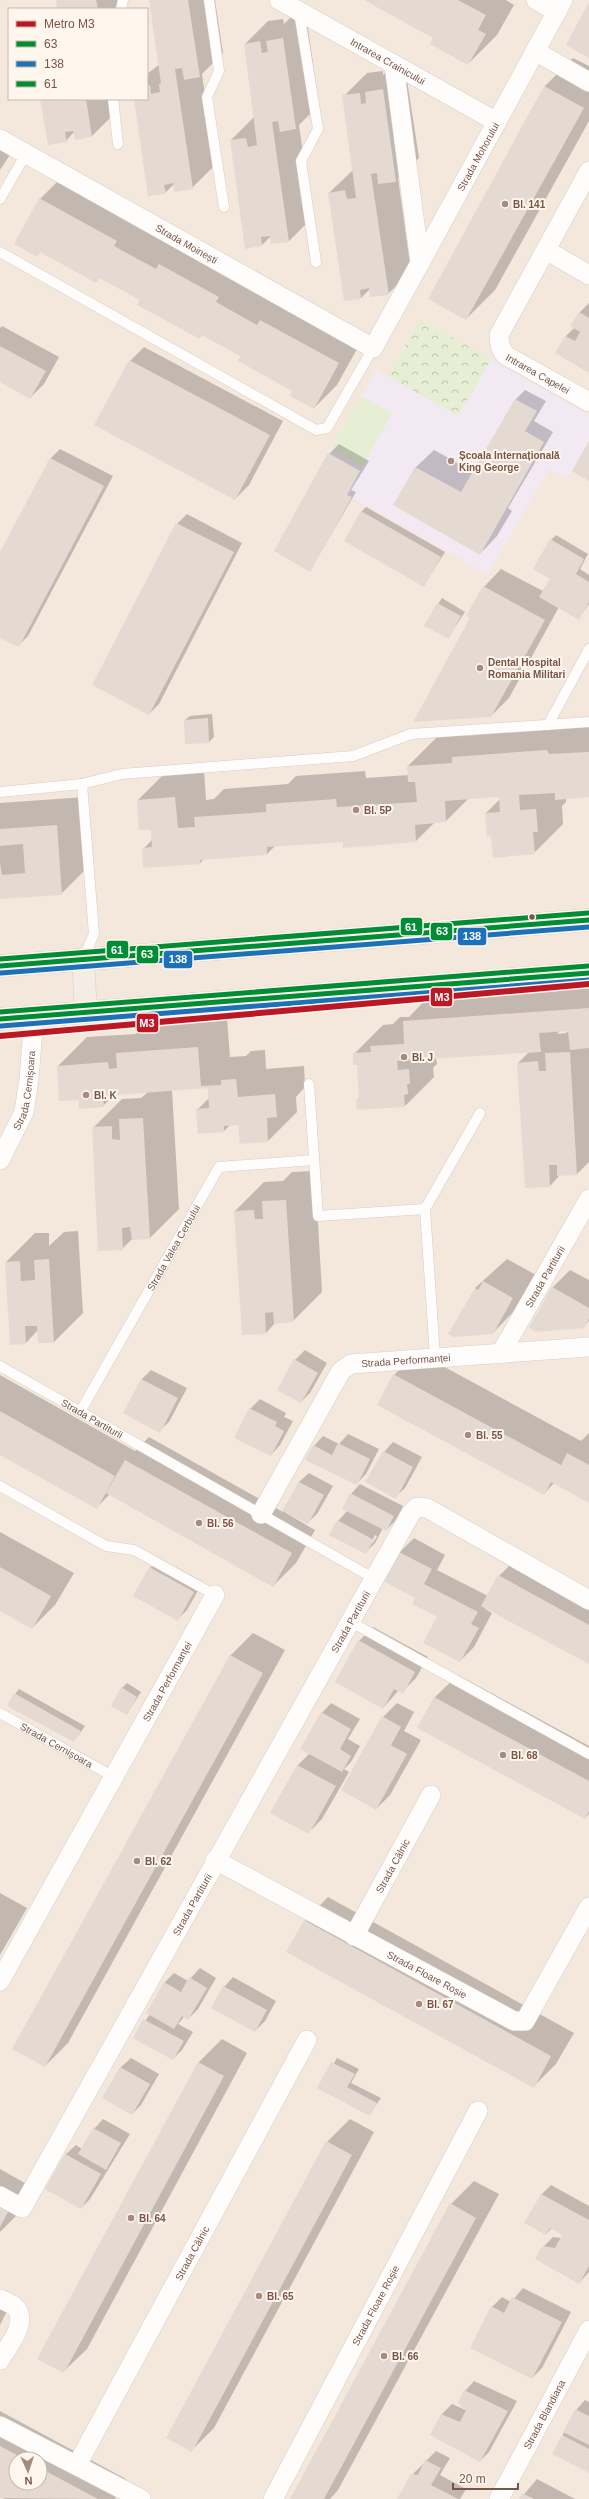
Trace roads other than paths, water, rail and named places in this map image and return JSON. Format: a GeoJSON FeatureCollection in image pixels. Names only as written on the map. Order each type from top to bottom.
{"type":"FeatureCollection","features":[{"type":"Feature","properties":{"kind":"main road"},"geometry":{"type":"LineString","coordinates":[[0,966],[589,920]]}},
{"type":"Feature","properties":{"kind":"main road"},"geometry":{"type":"LineString","coordinates":[[82,959],[86,1012]]}},
{"type":"Feature","properties":{"kind":"main road"},"geometry":{"type":"LineString","coordinates":[[0,1019],[589,973]]}},
{"type":"Feature","properties":{"kind":"street","name":"Intrarea Crainicului"},"geometry":{"type":"LineString","coordinates":[[278,0],[497,122]]}},
{"type":"Feature","properties":{"kind":"street","name":"Strada Mohorului"},"geometry":{"type":"LineString","coordinates":[[373,348],[560,6],[536,0]]}},
{"type":"Feature","properties":{"kind":"street"},"geometry":{"type":"LineString","coordinates":[[535,51],[589,82]]}},
{"type":"Feature","properties":{"kind":"street"},"geometry":{"type":"LineString","coordinates":[[394,65],[420,263]]}},
{"type":"Feature","properties":{"kind":"street","name":"Strada Moinești"},"geometry":{"type":"LineString","coordinates":[[0,139],[373,348]]}},
{"type":"Feature","properties":{"kind":"street"},"geometry":{"type":"LineString","coordinates":[[589,171],[546,250],[589,274]]}},
{"type":"Feature","properties":{"kind":"street","name":"Intrarea Capelei"},"geometry":{"type":"LineString","coordinates":[[546,250],[500,336],[500,346],[505,355],[589,402]]}},
{"type":"Feature","properties":{"kind":"street","name":"Strada Cernișoara"},"geometry":{"type":"LineString","coordinates":[[0,1160],[24,1112],[30,1079],[34,1016]]}},
{"type":"Feature","properties":{"kind":"street","name":"Strada Partiturii"},"geometry":{"type":"LineString","coordinates":[[501,1353],[589,1199]]}},
{"type":"Feature","properties":{"kind":"street","name":"Strada Performanței"},"geometry":{"type":"LineString","coordinates":[[261,1514],[346,1367],[358,1362],[588,1348]]}},
{"type":"Feature","properties":{"kind":"street","name":"Strada Partiturii"},"geometry":{"type":"LineString","coordinates":[[0,2196],[22,2208],[410,1513],[418,1507],[427,1508],[589,1600]]}},
{"type":"Feature","properties":{"kind":"street","name":"Strada Performanței"},"geometry":{"type":"LineString","coordinates":[[0,1980],[216,1595]]}},
{"type":"Feature","properties":{"kind":"street","name":"Strada Câlnic"},"geometry":{"type":"LineString","coordinates":[[354,1936],[431,1795]]}},
{"type":"Feature","properties":{"kind":"street","name":"Strada Floare Roșie"},"geometry":{"type":"LineString","coordinates":[[215,1860],[514,2021],[525,2021],[589,1907]]}},
{"type":"Feature","properties":{"kind":"street","name":"Strada Câlnic"},"geometry":{"type":"LineString","coordinates":[[77,2466],[307,2040]]}},
{"type":"Feature","properties":{"kind":"street","name":"Strada Floare Roșie"},"geometry":{"type":"LineString","coordinates":[[273,2499],[478,2111]]}},
{"type":"Feature","properties":{"kind":"street"},"geometry":{"type":"LineString","coordinates":[[0,2299],[16,2307],[20,2315],[20,2326],[0,2360]]}},
{"type":"Feature","properties":{"kind":"street","name":"Strada Blandiana"},"geometry":{"type":"LineString","coordinates":[[499,2499],[589,2330]]}},
{"type":"Feature","properties":{"kind":"street"},"geometry":{"type":"LineString","coordinates":[[0,2426],[142,2499]]}},
{"type":"Feature","properties":{"kind":"lane"},"geometry":{"type":"LineString","coordinates":[[209,0],[220,71],[207,97],[224,207]]}},
{"type":"Feature","properties":{"kind":"lane"},"geometry":{"type":"LineString","coordinates":[[300,12],[318,129],[301,160],[316,262]]}},
{"type":"Feature","properties":{"kind":"lane"},"geometry":{"type":"LineString","coordinates":[[113,100],[118,144]]}},
{"type":"Feature","properties":{"kind":"lane"},"geometry":{"type":"LineString","coordinates":[[0,200],[26,154]]}},
{"type":"Feature","properties":{"kind":"lane"},"geometry":{"type":"LineString","coordinates":[[0,252],[316,430],[327,428],[373,348]]}},
{"type":"Feature","properties":{"kind":"lane"},"geometry":{"type":"LineString","coordinates":[[548,725],[589,649]]}},
{"type":"Feature","properties":{"kind":"lane"},"geometry":{"type":"LineString","coordinates":[[0,792],[82,784],[122,774],[353,756],[411,734],[589,722]]}},
{"type":"Feature","properties":{"kind":"lane"},"geometry":{"type":"LineString","coordinates":[[82,784],[94,934],[82,959]]}},
{"type":"Feature","properties":{"kind":"lane"},"geometry":{"type":"LineString","coordinates":[[309,1084],[318,1216],[425,1209]]}},
{"type":"Feature","properties":{"kind":"lane"},"geometry":{"type":"LineString","coordinates":[[435,1357],[425,1209],[480,1113]]}},
{"type":"Feature","properties":{"kind":"lane","name":"Strada Valea Cerbului"},"geometry":{"type":"LineString","coordinates":[[80,1412],[219,1167],[314,1160]]}},
{"type":"Feature","properties":{"kind":"lane","name":"Strada Partiturii"},"geometry":{"type":"LineString","coordinates":[[0,1366],[373,1578]]}},
{"type":"Feature","properties":{"kind":"lane","name":"Strada Performanței"},"geometry":{"type":"LineString","coordinates":[[0,1486],[106,1546],[134,1550],[216,1595]]}},
{"type":"Feature","properties":{"kind":"lane"},"geometry":{"type":"LineString","coordinates":[[350,1622],[589,1754]]}},
{"type":"Feature","properties":{"kind":"lane","name":"Strada Cernișoara"},"geometry":{"type":"LineString","coordinates":[[0,1713],[114,1777]]}},
{"type":"Feature","properties":{"kind":"metro line","name":"M3"},"geometry":{"type":"LineString","coordinates":[[0,1036],[589,984]]}},
{"type":"Feature","properties":{"kind":"place","name":"Bl. 141"},"geometry":{"type":"Point","coordinates":[505,204]}},
{"type":"Feature","properties":{"kind":"place","name":"Școala Internațională King George"},"geometry":{"type":"Point","coordinates":[451,461]}},
{"type":"Feature","properties":{"kind":"place","name":"Dental Hospital Romania Militari"},"geometry":{"type":"Point","coordinates":[480,668]}},
{"type":"Feature","properties":{"kind":"place","name":"Bl. 5P"},"geometry":{"type":"Point","coordinates":[356,810]}},
{"type":"Feature","properties":{"kind":"place","name":"Bl. J"},"geometry":{"type":"Point","coordinates":[404,1057]}},
{"type":"Feature","properties":{"kind":"place","name":"Bl. K"},"geometry":{"type":"Point","coordinates":[86,1095]}},
{"type":"Feature","properties":{"kind":"place","name":"Bl. 55"},"geometry":{"type":"Point","coordinates":[468,1435]}},
{"type":"Feature","properties":{"kind":"place","name":"Bl. 56"},"geometry":{"type":"Point","coordinates":[199,1523]}},
{"type":"Feature","properties":{"kind":"place","name":"Bl. 68"},"geometry":{"type":"Point","coordinates":[503,1755]}},
{"type":"Feature","properties":{"kind":"place","name":"Bl. 62"},"geometry":{"type":"Point","coordinates":[137,1861]}},
{"type":"Feature","properties":{"kind":"place","name":"Bl. 67"},"geometry":{"type":"Point","coordinates":[419,2004]}},
{"type":"Feature","properties":{"kind":"place","name":"Bl. 64"},"geometry":{"type":"Point","coordinates":[131,2218]}},
{"type":"Feature","properties":{"kind":"place","name":"Bl. 65"},"geometry":{"type":"Point","coordinates":[259,2296]}},
{"type":"Feature","properties":{"kind":"place","name":"Bl. 66"},"geometry":{"type":"Point","coordinates":[384,2356]}}]}
